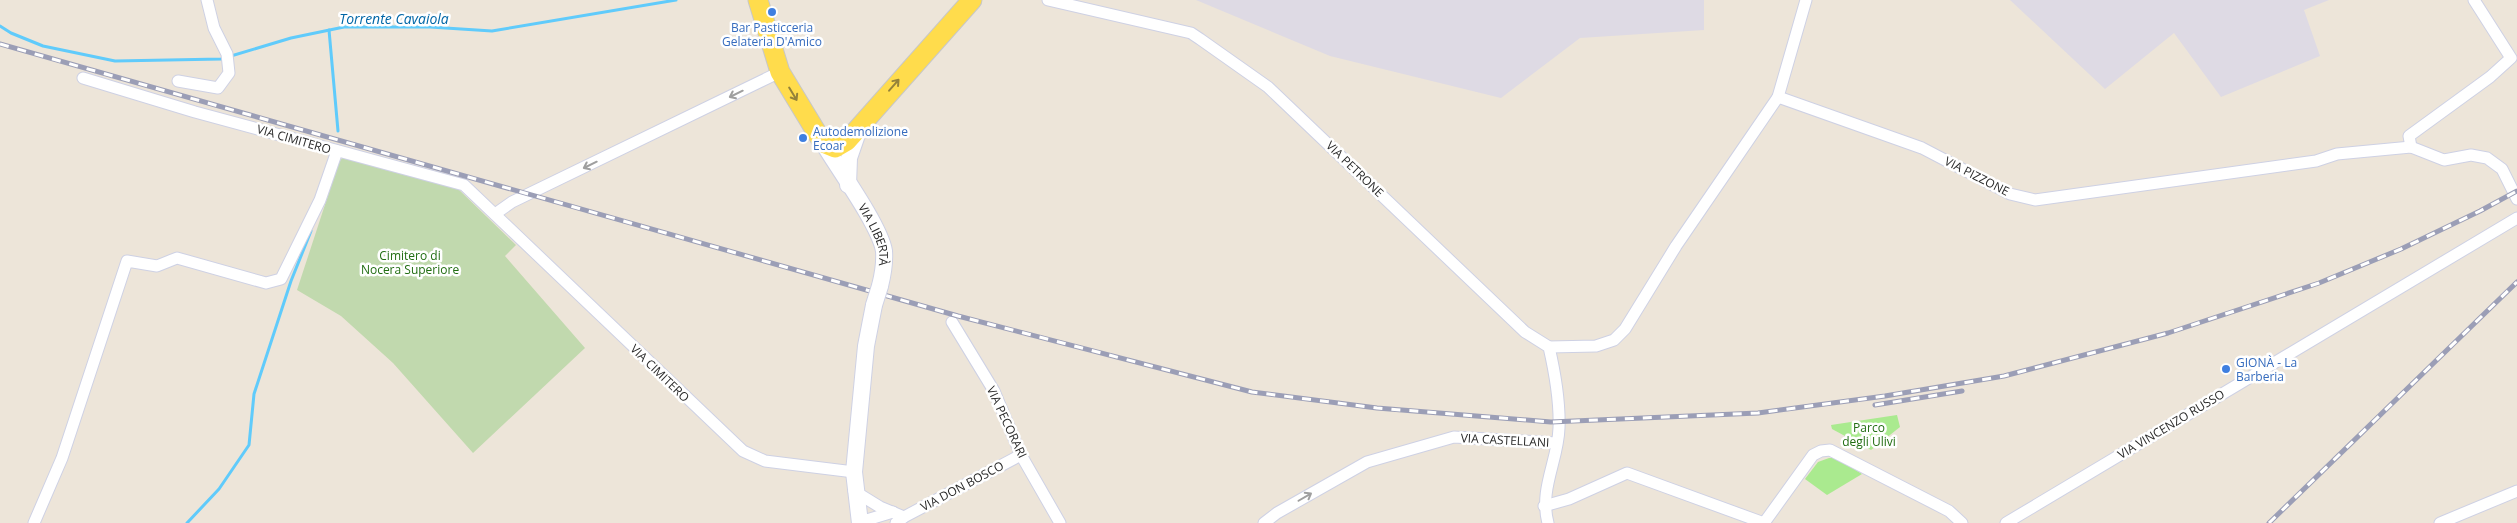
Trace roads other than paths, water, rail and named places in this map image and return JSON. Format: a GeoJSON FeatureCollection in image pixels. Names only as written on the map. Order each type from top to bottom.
{"type":"FeatureCollection","features":[{"type":"Feature","properties":{"kind":"main road","name":"VIA LIBERTÀ"},"geometry":{"type":"LineString","coordinates":[[758,0],[780,72],[876,229],[884,250],[884,270],[874,305],[866,346],[854,472],[854,491],[862,523]]}},
{"type":"Feature","properties":{"kind":"main road"},"geometry":{"type":"LineString","coordinates":[[824,143],[835,148],[842,146],[972,0]]}},
{"type":"Feature","properties":{"kind":"main road"},"geometry":{"type":"LineString","coordinates":[[848,185],[849,158],[862,122]]}},
{"type":"Feature","properties":{"kind":"street"},"geometry":{"type":"LineString","coordinates":[[178,81],[218,88],[229,73],[228,59],[221,37],[214,28],[207,0]]}},
{"type":"Feature","properties":{"kind":"street","name":"VIA PETRONE"},"geometry":{"type":"LineString","coordinates":[[1048,0],[1191,33],[1196,36],[1268,87],[1525,332],[1549,347]]}},
{"type":"Feature","properties":{"kind":"street"},"geometry":{"type":"LineString","coordinates":[[1548,523],[1544,506],[1559,429],[1555,376],[1549,347],[1596,346],[1614,340],[1625,329],[1676,246],[1778,97],[1806,0]]}},
{"type":"Feature","properties":{"kind":"street"},"geometry":{"type":"LineString","coordinates":[[2411,147],[2409,136],[2490,77],[2511,58],[2474,0]]}},
{"type":"Feature","properties":{"kind":"street"},"geometry":{"type":"LineString","coordinates":[[495,214],[512,202],[780,72]]}},
{"type":"Feature","properties":{"kind":"street","name":"VIA CIMITERO"},"geometry":{"type":"LineString","coordinates":[[83,78],[337,151],[464,185],[743,451],[765,461],[854,472]]}},
{"type":"Feature","properties":{"kind":"street","name":"VIA PIZZONE"},"geometry":{"type":"LineString","coordinates":[[1778,97],[1922,148],[2010,194],[2035,200],[2316,160],[2337,154],[2411,147],[2444,160],[2471,155],[2488,158],[2502,169],[2517,199]]}},
{"type":"Feature","properties":{"kind":"street"},"geometry":{"type":"LineString","coordinates":[[34,523],[62,458],[127,261],[157,266],[177,258],[266,283],[281,279],[293,249],[320,200],[337,151]]}},
{"type":"Feature","properties":{"kind":"street","name":"VIA VINCENZO RUSSO"},"geometry":{"type":"LineString","coordinates":[[2006,523],[2517,218]]}},
{"type":"Feature","properties":{"kind":"street","name":"VIA PECORARI"},"geometry":{"type":"LineString","coordinates":[[952,322],[994,391],[1021,455],[1060,523]]}},
{"type":"Feature","properties":{"kind":"street","name":"VIA CASTELLANI"},"geometry":{"type":"LineString","coordinates":[[1264,523],[1277,513],[1367,462],[1445,440],[1454,438],[1556,443]]}},
{"type":"Feature","properties":{"kind":"street"},"geometry":{"type":"LineString","coordinates":[[1544,506],[1569,499],[1627,472],[1764,523],[1813,455],[1821,451],[1830,450],[1948,511],[1962,523]]}},
{"type":"Feature","properties":{"kind":"street","name":"VIA DON BOSCO"},"geometry":{"type":"LineString","coordinates":[[862,523],[896,519],[1021,455]]}},
{"type":"Feature","properties":{"kind":"street"},"geometry":{"type":"LineString","coordinates":[[854,491],[896,519]]}},
{"type":"Feature","properties":{"kind":"street"},"geometry":{"type":"LineString","coordinates":[[2440,523],[2517,491]]}},
{"type":"Feature","properties":{"kind":"waterway","name":"Torrente Cavaiola"},"geometry":{"type":"LineString","coordinates":[[0,26],[11,33],[43,46],[115,61],[221,59],[291,38],[344,27],[430,27],[492,31],[676,0]]}},
{"type":"Feature","properties":{"kind":"waterway"},"geometry":{"type":"LineString","coordinates":[[329,30],[338,131]]}},
{"type":"Feature","properties":{"kind":"waterway"},"geometry":{"type":"LineString","coordinates":[[187,523],[219,489],[249,445],[254,394],[291,281],[311,231]]}},
{"type":"Feature","properties":{"kind":"railway"},"geometry":{"type":"LineString","coordinates":[[0,44],[958,316],[1252,392],[1377,408],[1551,422],[1758,413],[1885,396],[2004,376],[2168,333],[2319,283],[2401,249],[2517,191]]}},
{"type":"Feature","properties":{"kind":"railway"},"geometry":{"type":"LineString","coordinates":[[2269,523],[2517,282]]}},
{"type":"Feature","properties":{"kind":"railway"},"geometry":{"type":"LineString","coordinates":[[1875,405],[1962,391]]}},
{"type":"Feature","properties":{"kind":"place","name":"Bar Pasticceria Gelateria D'Amico"},"geometry":{"type":"Point","coordinates":[772,12]}},
{"type":"Feature","properties":{"kind":"place","name":"Autodemolizione Ecoar"},"geometry":{"type":"Point","coordinates":[803,138]}},
{"type":"Feature","properties":{"kind":"place","name":"GIONÀ - La Barberia"},"geometry":{"type":"Point","coordinates":[2226,369]}},
{"type":"Feature","properties":{"kind":"park label","name":"Cimitero di Nocera Superiore"},"geometry":{"type":"Point","coordinates":[410,262]}},
{"type":"Feature","properties":{"kind":"park label","name":"Parco degli Ulivi"},"geometry":{"type":"Point","coordinates":[1869,434]}}]}
